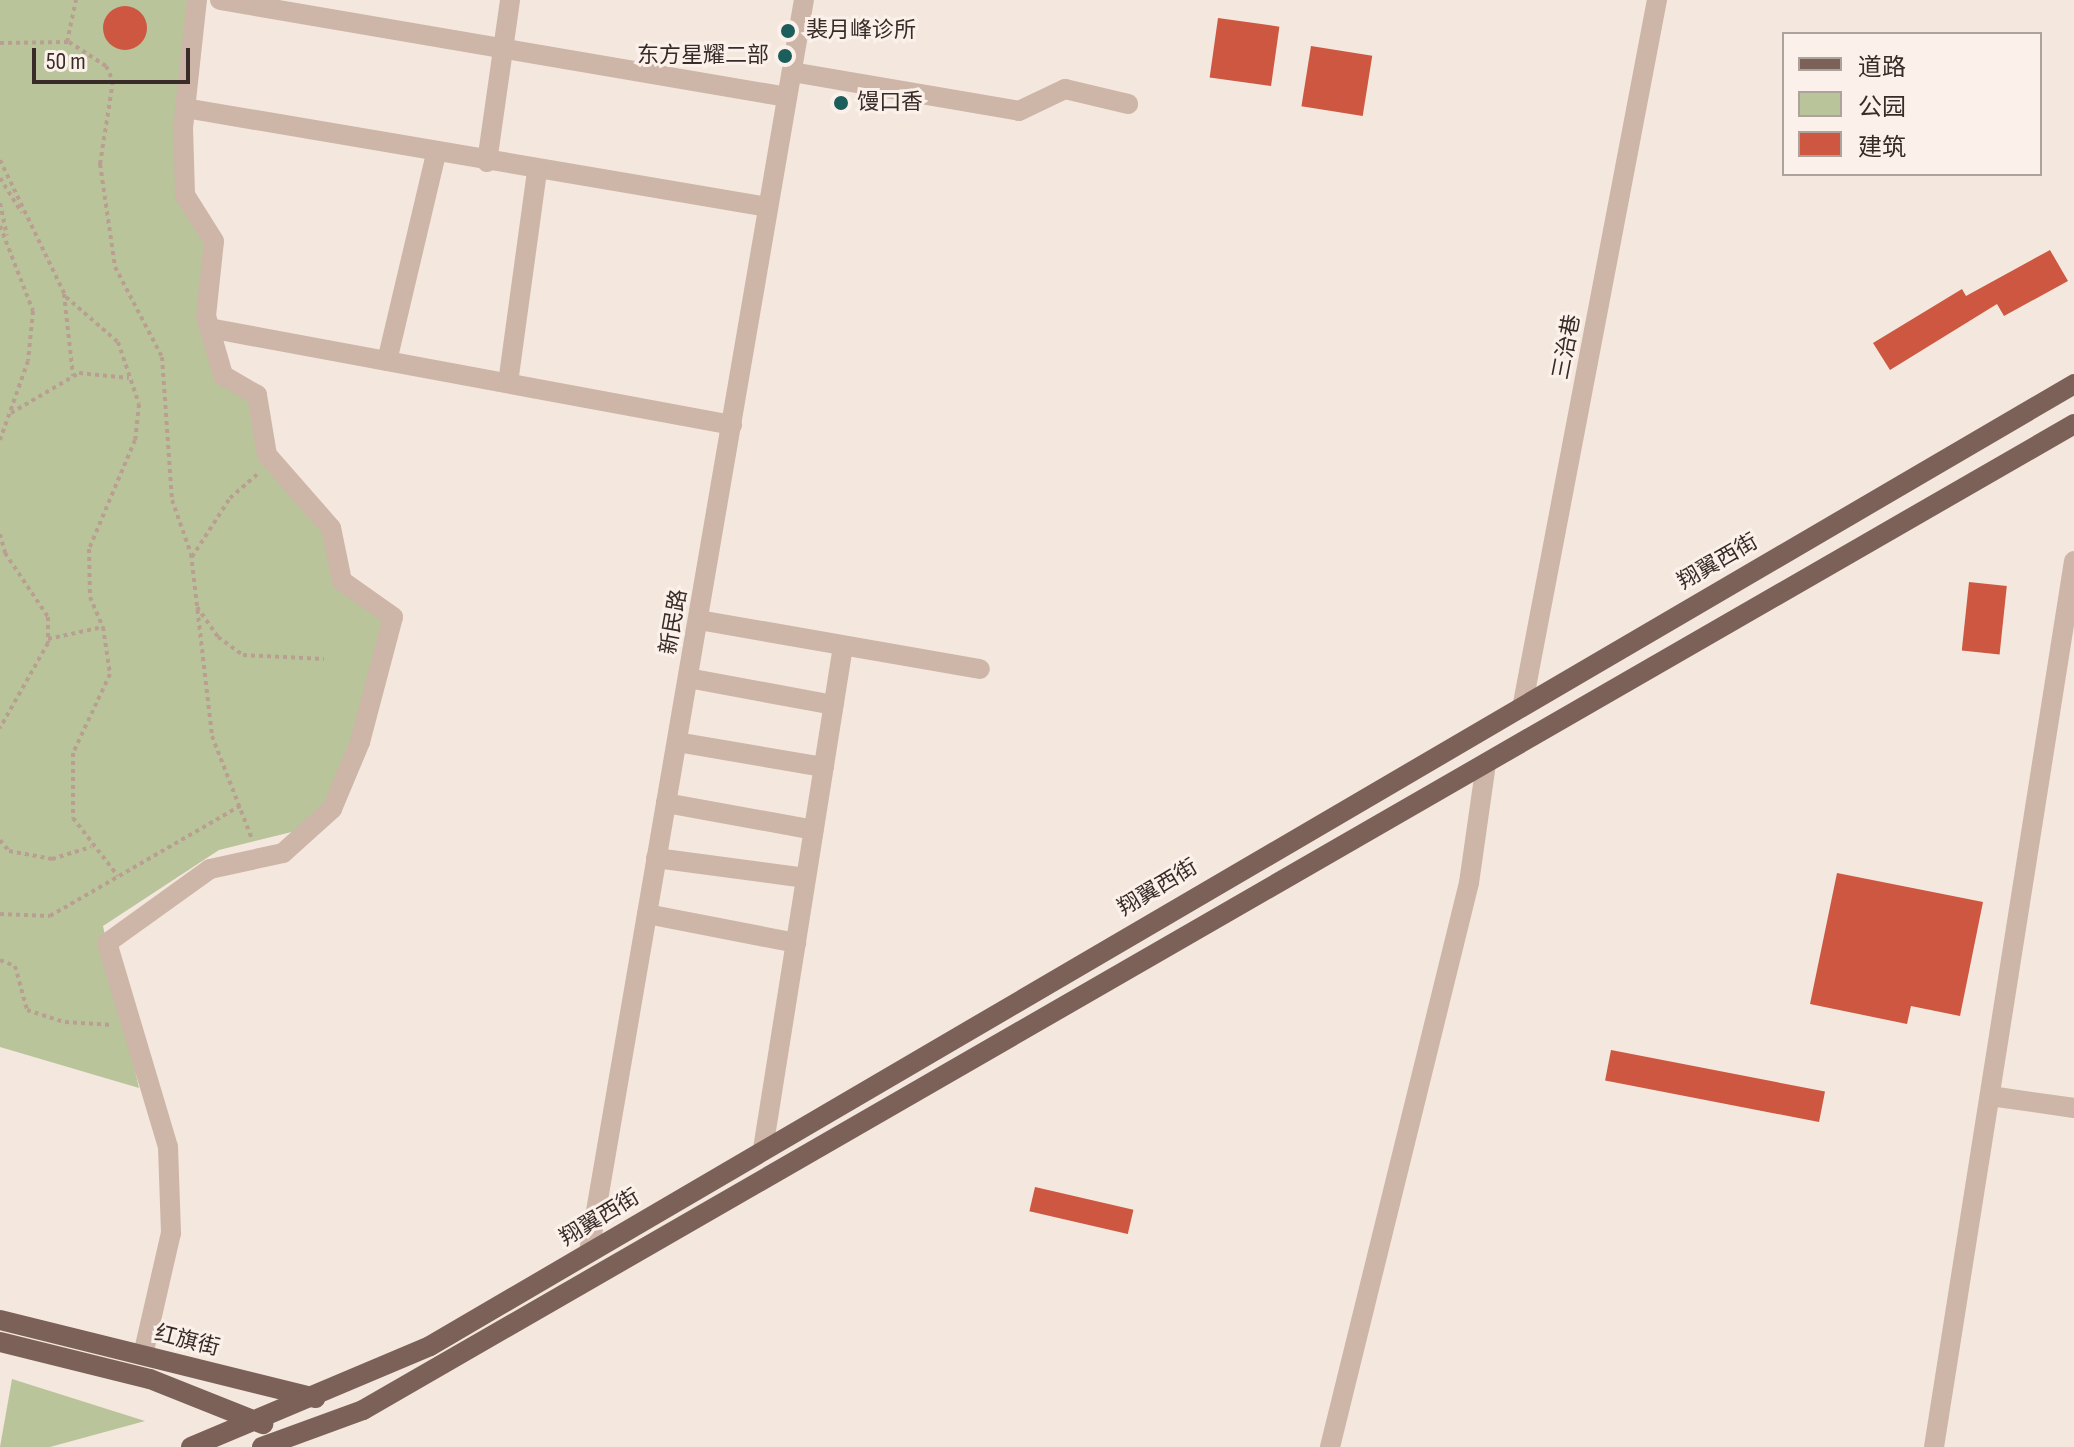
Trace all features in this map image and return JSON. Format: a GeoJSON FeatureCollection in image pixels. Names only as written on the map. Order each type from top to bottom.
{"type":"FeatureCollection","features":[{"type":"Feature","properties":{"kind":"main road","name":"翔翼西街"},"geometry":{"type":"LineString","coordinates":[[191,1447],[316,1398],[430,1346],[1523,703],[2074,384]]}},
{"type":"Feature","properties":{"kind":"main road"},"geometry":{"type":"LineString","coordinates":[[270,1444],[363,1410],[2074,424]]}},
{"type":"Feature","properties":{"kind":"main road","name":"红旗街"},"geometry":{"type":"LineString","coordinates":[[0,1320],[363,1410]]}},
{"type":"Feature","properties":{"kind":"main road","name":"红旗街"},"geometry":{"type":"LineString","coordinates":[[0,1342],[150,1379],[260,1420],[270,1444]]}},
{"type":"Feature","properties":{"kind":"street"},"geometry":{"type":"LineString","coordinates":[[143,1355],[171,1233],[168,1147],[107,943],[210,869],[283,853],[332,809],[360,742],[393,617],[342,581],[331,528],[274,462],[257,395],[223,375],[209,328],[214,241],[185,195],[185,108],[197,0]]}},
{"type":"Feature","properties":{"kind":"street"},"geometry":{"type":"LineString","coordinates":[[220,0],[787,97]]}},
{"type":"Feature","properties":{"kind":"street"},"geometry":{"type":"LineString","coordinates":[[487,162],[510,0]]}},
{"type":"Feature","properties":{"kind":"street","name":"新民路"},"geometry":{"type":"LineString","coordinates":[[589,1252],[804,0]]}},
{"type":"Feature","properties":{"kind":"street","name":"三治巷"},"geometry":{"type":"LineString","coordinates":[[1523,703],[1657,0]]}},
{"type":"Feature","properties":{"kind":"street"},"geometry":{"type":"LineString","coordinates":[[792,72],[1019,111],[1065,89],[1128,104]]}},
{"type":"Feature","properties":{"kind":"street"},"geometry":{"type":"LineString","coordinates":[[185,108],[487,162],[768,207]]}},
{"type":"Feature","properties":{"kind":"street"},"geometry":{"type":"LineString","coordinates":[[387,361],[436,153]]}},
{"type":"Feature","properties":{"kind":"street"},"geometry":{"type":"LineString","coordinates":[[508,383],[537,170]]}},
{"type":"Feature","properties":{"kind":"street"},"geometry":{"type":"LineString","coordinates":[[209,328],[732,425]]}},
{"type":"Feature","properties":{"kind":"street"},"geometry":{"type":"LineString","coordinates":[[1934,1447],[2074,561]]}},
{"type":"Feature","properties":{"kind":"street"},"geometry":{"type":"LineString","coordinates":[[699,620],[980,669]]}},
{"type":"Feature","properties":{"kind":"street"},"geometry":{"type":"LineString","coordinates":[[763,1149],[843,646]]}},
{"type":"Feature","properties":{"kind":"street"},"geometry":{"type":"LineString","coordinates":[[688,678],[834,705]]}},
{"type":"Feature","properties":{"kind":"street"},"geometry":{"type":"LineString","coordinates":[[677,742],[824,767]]}},
{"type":"Feature","properties":{"kind":"street"},"geometry":{"type":"LineString","coordinates":[[1330,1447],[1469,883],[1486,763]]}},
{"type":"Feature","properties":{"kind":"street"},"geometry":{"type":"LineString","coordinates":[[666,803],[814,830]]}},
{"type":"Feature","properties":{"kind":"street"},"geometry":{"type":"LineString","coordinates":[[656,858],[806,878]]}},
{"type":"Feature","properties":{"kind":"street"},"geometry":{"type":"LineString","coordinates":[[647,914],[796,943]]}},
{"type":"Feature","properties":{"kind":"street"},"geometry":{"type":"LineString","coordinates":[[1990,1096],[2074,1108]]}},
{"type":"Feature","properties":{"kind":"path"},"geometry":{"type":"LineString","coordinates":[[67,42],[76,0]]}},
{"type":"Feature","properties":{"kind":"path"},"geometry":{"type":"LineString","coordinates":[[0,43],[67,42],[106,66],[113,81],[99,137],[102,192],[115,267],[162,357],[172,500],[191,559],[212,736],[262,858]]}},
{"type":"Feature","properties":{"kind":"path"},"geometry":{"type":"LineString","coordinates":[[0,160],[63,291],[73,376]]}},
{"type":"Feature","properties":{"kind":"path"},"geometry":{"type":"LineString","coordinates":[[0,178],[34,232]]}},
{"type":"Feature","properties":{"kind":"path"},"geometry":{"type":"LineString","coordinates":[[0,203],[8,242]]}},
{"type":"Feature","properties":{"kind":"path"},"geometry":{"type":"LineString","coordinates":[[0,226],[33,311],[28,361],[0,440]]}},
{"type":"Feature","properties":{"kind":"path"},"geometry":{"type":"LineString","coordinates":[[63,291],[118,342],[139,404],[135,440],[89,549],[90,597],[103,627],[110,674],[73,753],[73,818],[91,847],[118,876]]}},
{"type":"Feature","properties":{"kind":"path"},"geometry":{"type":"LineString","coordinates":[[10,414],[73,376],[129,378]]}},
{"type":"Feature","properties":{"kind":"path"},"geometry":{"type":"LineString","coordinates":[[191,559],[230,498],[274,462]]}},
{"type":"Feature","properties":{"kind":"path"},"geometry":{"type":"LineString","coordinates":[[0,534],[5,553],[48,617],[48,639],[0,728]]}},
{"type":"Feature","properties":{"kind":"path"},"geometry":{"type":"LineString","coordinates":[[196,605],[218,637],[243,655],[324,659]]}},
{"type":"Feature","properties":{"kind":"path"},"geometry":{"type":"LineString","coordinates":[[48,639],[103,627]]}},
{"type":"Feature","properties":{"kind":"path"},"geometry":{"type":"LineString","coordinates":[[0,914],[50,916],[240,806]]}},
{"type":"Feature","properties":{"kind":"path"},"geometry":{"type":"LineString","coordinates":[[0,840],[9,851],[52,859],[91,847]]}},
{"type":"Feature","properties":{"kind":"path"},"geometry":{"type":"LineString","coordinates":[[0,960],[15,966],[27,1010],[37,1015],[133,1026]]}},
{"type":"Feature","properties":{"kind":"green space"},"geometry":{"type":"Polygon","coordinates":[[[0,0],[198,0],[186,202],[214,241],[205,316],[223,374],[257,395],[266,454],[337,535],[343,591],[393,617],[360,742],[312,827],[219,850],[103,926],[139,1088],[0,1047],[0,0]]]}},
{"type":"Feature","properties":{"kind":"green space"},"geometry":{"type":"Polygon","coordinates":[[[12,1379],[145,1421],[50,1447],[0,1447],[12,1379]]]}},
{"type":"Feature","properties":{"kind":"building"},"geometry":{"type":"Polygon","coordinates":[[[125,6],[140,13],[147,28],[140,43],[125,50],[110,43],[103,28],[110,13],[125,6]]]}},
{"type":"Feature","properties":{"kind":"building"},"geometry":{"type":"Polygon","coordinates":[[[1218,18],[1279,27],[1271,86],[1210,77],[1218,18]]]}},
{"type":"Feature","properties":{"kind":"building"},"geometry":{"type":"Polygon","coordinates":[[[1311,46],[1372,56],[1363,116],[1301,106],[1311,46]]]}},
{"type":"Feature","properties":{"kind":"building"},"geometry":{"type":"Polygon","coordinates":[[[2050,250],[2068,281],[2004,316],[1997,304],[1890,370],[1873,343],[1962,289],[1966,296],[2050,250]]]}},
{"type":"Feature","properties":{"kind":"building"},"geometry":{"type":"Polygon","coordinates":[[[1969,582],[2007,586],[2000,655],[1962,651],[1969,582]]]}},
{"type":"Feature","properties":{"kind":"building"},"geometry":{"type":"Polygon","coordinates":[[[1837,873],[1983,902],[1960,1016],[1911,1006],[1907,1024],[1810,1004],[1837,873]]]}},
{"type":"Feature","properties":{"kind":"building"},"geometry":{"type":"Polygon","coordinates":[[[1611,1050],[1825,1092],[1819,1122],[1605,1080],[1611,1050]]]}},
{"type":"Feature","properties":{"kind":"building"},"geometry":{"type":"Polygon","coordinates":[[[1035,1187],[1133,1210],[1128,1234],[1029,1211],[1035,1187]]]}},
{"type":"Feature","properties":{"kind":"place","name":"裴月峰诊所"},"geometry":{"type":"Point","coordinates":[788,31]}},
{"type":"Feature","properties":{"kind":"place","name":"东方星耀二部"},"geometry":{"type":"Point","coordinates":[785,56]}},
{"type":"Feature","properties":{"kind":"place","name":"馒口香"},"geometry":{"type":"Point","coordinates":[841,103]}}]}
